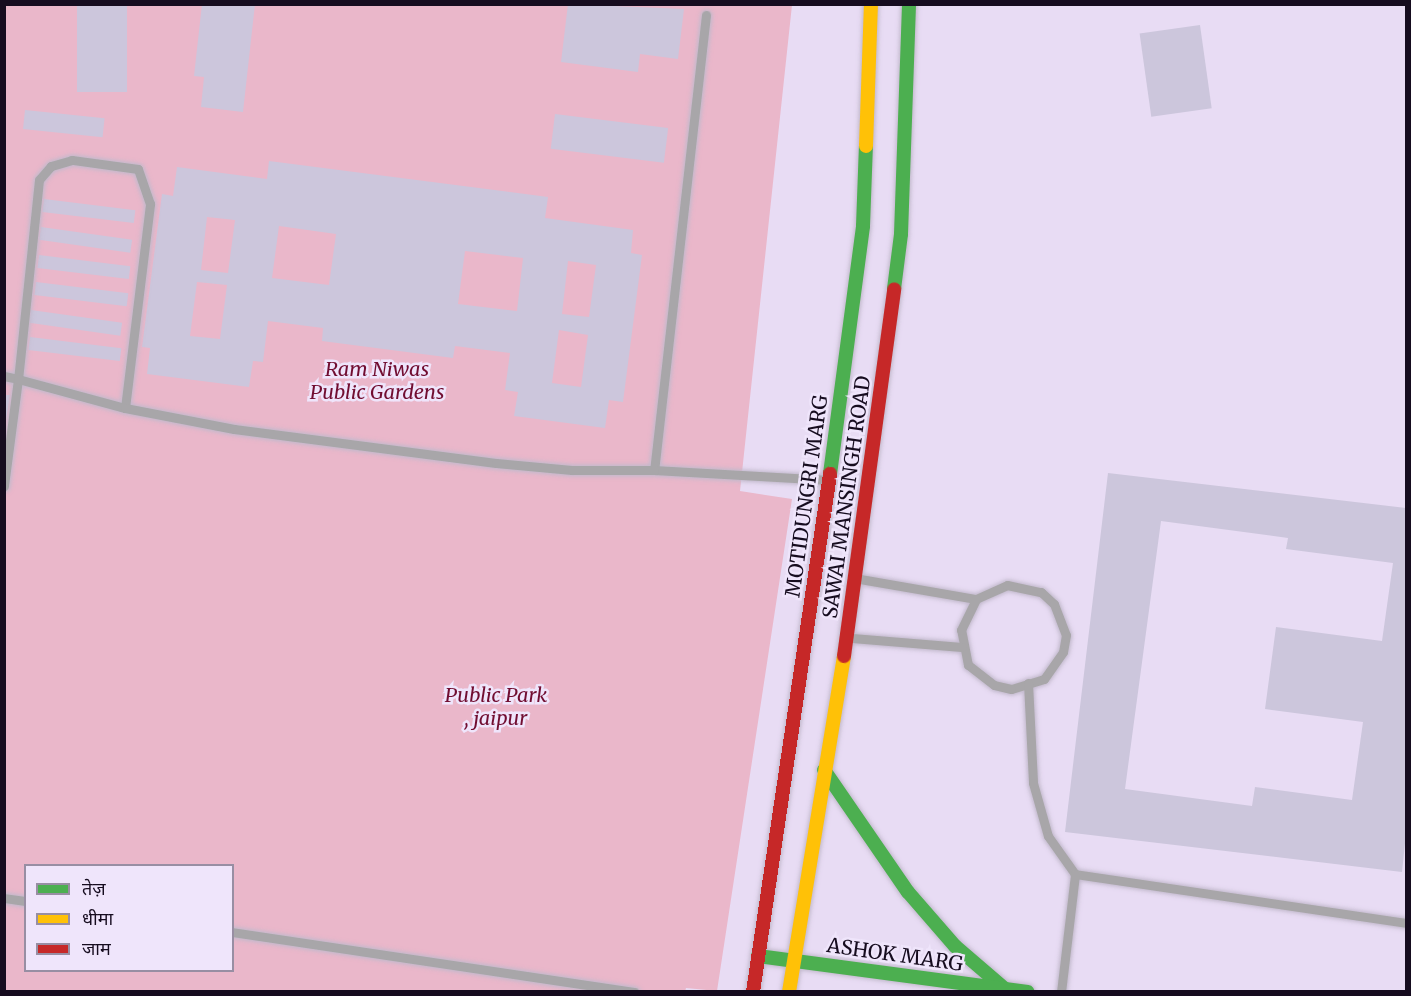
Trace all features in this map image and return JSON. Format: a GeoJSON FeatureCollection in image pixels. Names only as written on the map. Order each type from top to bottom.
{"type":"FeatureCollection","features":[{"type":"Feature","properties":{"kind":"main road","name":"MOTIDUNGRI MARG"},"geometry":{"type":"LineString","coordinates":[[753,992],[863,226],[871,4]]}},
{"type":"Feature","properties":{"kind":"main road","name":"SAWAI MANSINGH ROAD"},"geometry":{"type":"LineString","coordinates":[[789,992],[847,638],[901,234],[909,4]]}},
{"type":"Feature","properties":{"kind":"main road"},"geometry":{"type":"LineString","coordinates":[[824,770],[908,892],[955,946],[998,990]]}},
{"type":"Feature","properties":{"kind":"main road","name":"ASHOK MARG"},"geometry":{"type":"LineString","coordinates":[[758,956],[998,990],[1028,992]]}},
{"type":"Feature","properties":{"kind":"lane"},"geometry":{"type":"LineString","coordinates":[[654,470],[706,15]]}},
{"type":"Feature","properties":{"kind":"lane"},"geometry":{"type":"LineString","coordinates":[[4,486],[39,180],[51,166],[72,160],[138,169],[150,204],[125,408]]}},
{"type":"Feature","properties":{"kind":"lane"},"geometry":{"type":"LineString","coordinates":[[4,376],[125,408],[234,429],[496,463],[572,470],[654,470],[828,480]]}},
{"type":"Feature","properties":{"kind":"lane"},"geometry":{"type":"LineString","coordinates":[[855,579],[976,599]]}},
{"type":"Feature","properties":{"kind":"lane"},"geometry":{"type":"LineString","coordinates":[[1025,585],[1041,592],[1054,604],[1066,635],[1063,652],[1044,679],[1011,689],[994,685],[968,665],[962,647],[966,613],[976,599],[990,589],[1025,585]]}},
{"type":"Feature","properties":{"kind":"lane"},"geometry":{"type":"LineString","coordinates":[[847,638],[962,647]]}},
{"type":"Feature","properties":{"kind":"lane"},"geometry":{"type":"LineString","coordinates":[[1028,683],[1033,783],[1048,836],[1075,874],[1061,992]]}},
{"type":"Feature","properties":{"kind":"lane"},"geometry":{"type":"LineString","coordinates":[[1075,874],[1407,923]]}},
{"type":"Feature","properties":{"kind":"lane"},"geometry":{"type":"LineString","coordinates":[[4,898],[24,901]]}},
{"type":"Feature","properties":{"kind":"lane"},"geometry":{"type":"LineString","coordinates":[[234,932],[635,992]]}},
{"type":"Feature","properties":{"kind":"green space","name":"Ram Niwas Public Gardens"},"geometry":{"type":"Polygon","coordinates":[[[5,5],[792,5],[740,491],[792,499],[717,991],[686,988],[685,992],[5,992],[5,5]]]}},
{"type":"Feature","properties":{"kind":"building"},"geometry":{"type":"Polygon","coordinates":[[[77,4],[127,4],[127,92],[77,92],[77,4]]]}},
{"type":"Feature","properties":{"kind":"building"},"geometry":{"type":"Polygon","coordinates":[[[202,4],[255,4],[243,112],[201,107],[204,77],[194,76],[202,4]]]}},
{"type":"Feature","properties":{"kind":"building"},"geometry":{"type":"Polygon","coordinates":[[[568,4],[684,9],[678,59],[640,54],[638,72],[561,62],[568,4]]]}},
{"type":"Feature","properties":{"kind":"building"},"geometry":{"type":"Polygon","coordinates":[[[1200,25],[1212,108],[1151,117],[1140,33],[1200,25]]]}},
{"type":"Feature","properties":{"kind":"building"},"geometry":{"type":"Polygon","coordinates":[[[25,110],[105,118],[103,137],[23,129],[25,110]]]}},
{"type":"Feature","properties":{"kind":"building"},"geometry":{"type":"Polygon","coordinates":[[[555,114],[668,128],[664,163],[551,149],[555,114]]]}},
{"type":"Feature","properties":{"kind":"building"},"geometry":{"type":"Polygon","coordinates":[[[269,161],[548,197],[545,218],[633,230],[631,253],[642,255],[623,402],[609,400],[605,428],[514,416],[518,392],[505,390],[510,353],[455,346],[453,358],[322,341],[323,328],[268,321],[263,362],[253,361],[249,387],[147,374],[150,348],[142,347],[162,194],[173,196],[177,167],[267,179],[269,161]],[[207,217],[201,270],[228,273],[235,220],[207,217]],[[279,226],[272,278],[329,285],[336,234],[279,226]],[[465,251],[458,304],[517,311],[523,258],[465,251]],[[568,261],[562,314],[589,317],[596,265],[568,261]],[[197,282],[190,336],[220,339],[227,285],[197,282]],[[559,330],[552,383],[581,387],[588,335],[559,330]]]}},
{"type":"Feature","properties":{"kind":"building"},"geometry":{"type":"Polygon","coordinates":[[[44,199],[135,210],[134,223],[42,212],[44,199]]]}},
{"type":"Feature","properties":{"kind":"building"},"geometry":{"type":"Polygon","coordinates":[[[41,227],[132,240],[130,253],[39,240],[41,227]]]}},
{"type":"Feature","properties":{"kind":"building"},"geometry":{"type":"Polygon","coordinates":[[[39,255],[130,266],[129,279],[37,268],[39,255]]]}},
{"type":"Feature","properties":{"kind":"building"},"geometry":{"type":"Polygon","coordinates":[[[36,282],[128,293],[127,306],[34,295],[36,282]]]}},
{"type":"Feature","properties":{"kind":"building"},"geometry":{"type":"Polygon","coordinates":[[[31,310],[122,323],[120,336],[29,323],[31,310]]]}},
{"type":"Feature","properties":{"kind":"building"},"geometry":{"type":"Polygon","coordinates":[[[30,337],[121,348],[120,361],[28,350],[30,337]]]}},
{"type":"Feature","properties":{"kind":"building"},"geometry":{"type":"Polygon","coordinates":[[[4,395],[10,395],[6,421],[4,421],[4,395]]]}},
{"type":"Feature","properties":{"kind":"building"},"geometry":{"type":"Polygon","coordinates":[[[1108,473],[1406,508],[1406,834],[1402,872],[1065,832],[1108,473]],[[1161,521],[1125,789],[1252,806],[1255,787],[1352,800],[1363,722],[1265,709],[1276,627],[1382,641],[1393,563],[1286,549],[1288,538],[1161,521]]]}},
{"type":"Feature","properties":{"kind":"traffic: fast"},"geometry":{"type":"LineString","coordinates":[[894,289],[901,234],[909,4]]}},
{"type":"Feature","properties":{"kind":"traffic: fast"},"geometry":{"type":"LineString","coordinates":[[830,474],[863,226],[866,146]]}},
{"type":"Feature","properties":{"kind":"traffic: fast"},"geometry":{"type":"LineString","coordinates":[[824,770],[908,892],[955,946],[1005,989]]}},
{"type":"Feature","properties":{"kind":"traffic: fast"},"geometry":{"type":"LineString","coordinates":[[758,956],[1028,992]]}},
{"type":"Feature","properties":{"kind":"traffic: slow"},"geometry":{"type":"LineString","coordinates":[[866,146],[871,4]]}},
{"type":"Feature","properties":{"kind":"traffic: slow"},"geometry":{"type":"LineString","coordinates":[[789,992],[844,656]]}},
{"type":"Feature","properties":{"kind":"traffic: jam"},"geometry":{"type":"LineString","coordinates":[[844,656],[894,289]]}},
{"type":"Feature","properties":{"kind":"traffic: jam"},"geometry":{"type":"LineString","coordinates":[[753,992],[830,474]]}},
{"type":"Feature","properties":{"kind":"park label","name":"Public Park , jaipur"},"geometry":{"type":"Point","coordinates":[496,706]}}]}
